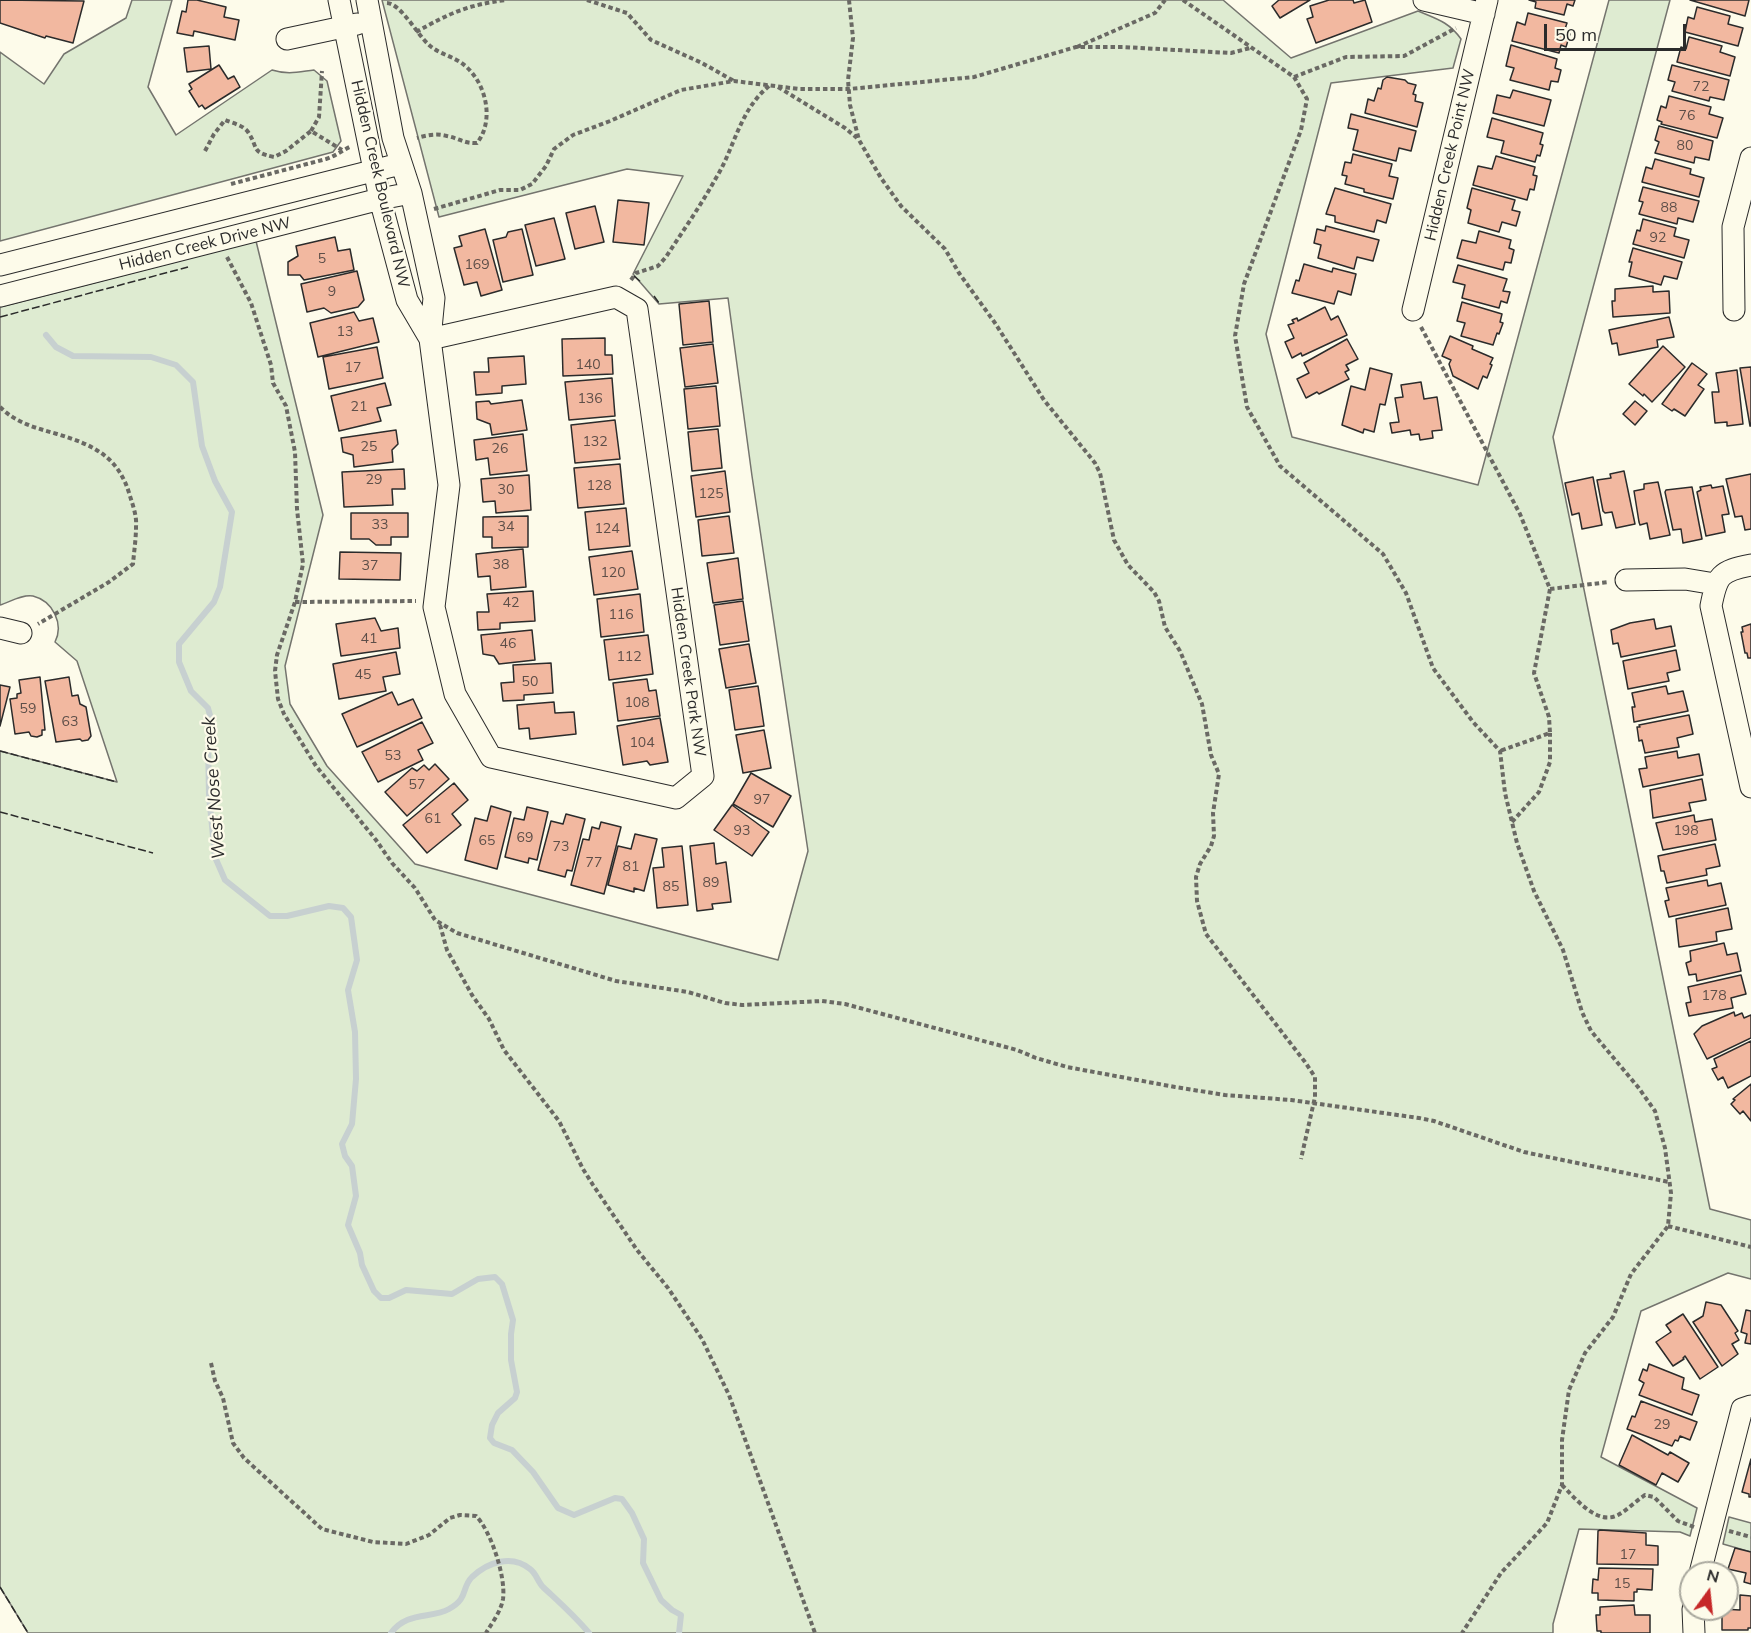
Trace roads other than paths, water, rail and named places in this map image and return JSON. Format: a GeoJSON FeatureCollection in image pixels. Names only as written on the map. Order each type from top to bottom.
{"type":"FeatureCollection","features":[{"type":"Feature","properties":{"kind":"street","name":"Hidden Creek Boulevard NW"},"geometry":{"type":"LineString","coordinates":[[339,0],[380,199],[407,300],[430,339]]}},
{"type":"Feature","properties":{"kind":"street"},"geometry":{"type":"LineString","coordinates":[[1424,0],[1461,10],[1485,7]]}},
{"type":"Feature","properties":{"kind":"street","name":"Hidden Creek Point NW"},"geometry":{"type":"LineString","coordinates":[[1413,310],[1485,7]]}},
{"type":"Feature","properties":{"kind":"street","name":"Hidden Creek Boulevard NW"},"geometry":{"type":"LineString","coordinates":[[374,8],[393,138],[411,194],[434,298],[430,339]]}},
{"type":"Feature","properties":{"kind":"street"},"geometry":{"type":"LineString","coordinates":[[287,39],[345,27],[374,8]]}},
{"type":"Feature","properties":{"kind":"street"},"geometry":{"type":"LineString","coordinates":[[1734,310],[1733,227],[1751,158]]}},
{"type":"Feature","properties":{"kind":"street","name":"Hidden Creek Drive NW"},"geometry":{"type":"LineString","coordinates":[[0,265],[400,164]]}},
{"type":"Feature","properties":{"kind":"street","name":"Hidden Creek Drive NW"},"geometry":{"type":"LineString","coordinates":[[0,296],[380,199],[411,194]]}},
{"type":"Feature","properties":{"kind":"street","name":"Hidden Creek Park NW"},"geometry":{"type":"LineString","coordinates":[[616,297],[636,309],[703,776],[676,798],[491,758],[455,694],[434,607],[449,485],[430,339],[616,297]]}},
{"type":"Feature","properties":{"kind":"street"},"geometry":{"type":"LineString","coordinates":[[1751,565],[1728,570],[1715,584],[1711,606],[1751,788]]}},
{"type":"Feature","properties":{"kind":"street"},"geometry":{"type":"LineString","coordinates":[[1626,580],[1685,579],[1715,584]]}},
{"type":"Feature","properties":{"kind":"street"},"geometry":{"type":"LineString","coordinates":[[0,628],[21,633]]}},
{"type":"Feature","properties":{"kind":"street"},"geometry":{"type":"LineString","coordinates":[[1703,1561],[1742,1409],[1751,1406]]}},
{"type":"Feature","properties":{"kind":"waterway","name":"West Nose Creek"},"geometry":{"type":"LineString","coordinates":[[46,335],[56,347],[73,356],[151,357],[176,365],[193,382],[202,446],[215,481],[232,512],[220,587],[214,602],[179,644],[179,662],[191,691],[208,708],[212,723],[208,742],[209,795],[215,857],[225,880],[270,916],[287,916],[329,906],[343,908],[351,917],[357,960],[348,990],[355,1032],[356,1079],[352,1124],[342,1144],[345,1156],[352,1166],[356,1196],[348,1225],[374,1291],[381,1298],[389,1298],[406,1290],[452,1294],[478,1279],[495,1277],[502,1284],[513,1320],[511,1360],[517,1392],[515,1398],[498,1413],[492,1425],[490,1438],[494,1443],[512,1450],[533,1472],[558,1508],[574,1515],[615,1498],[622,1499],[632,1513],[644,1539],[643,1563],[661,1600],[681,1615],[679,1633]]}},
{"type":"Feature","properties":{"kind":"waterway","name":"West Nose Creek"},"geometry":{"type":"LineString","coordinates":[[391,1633],[404,1621],[449,1609],[459,1601],[469,1581],[478,1572],[493,1564],[508,1561],[523,1564],[532,1571],[543,1587],[589,1633]]}}]}
